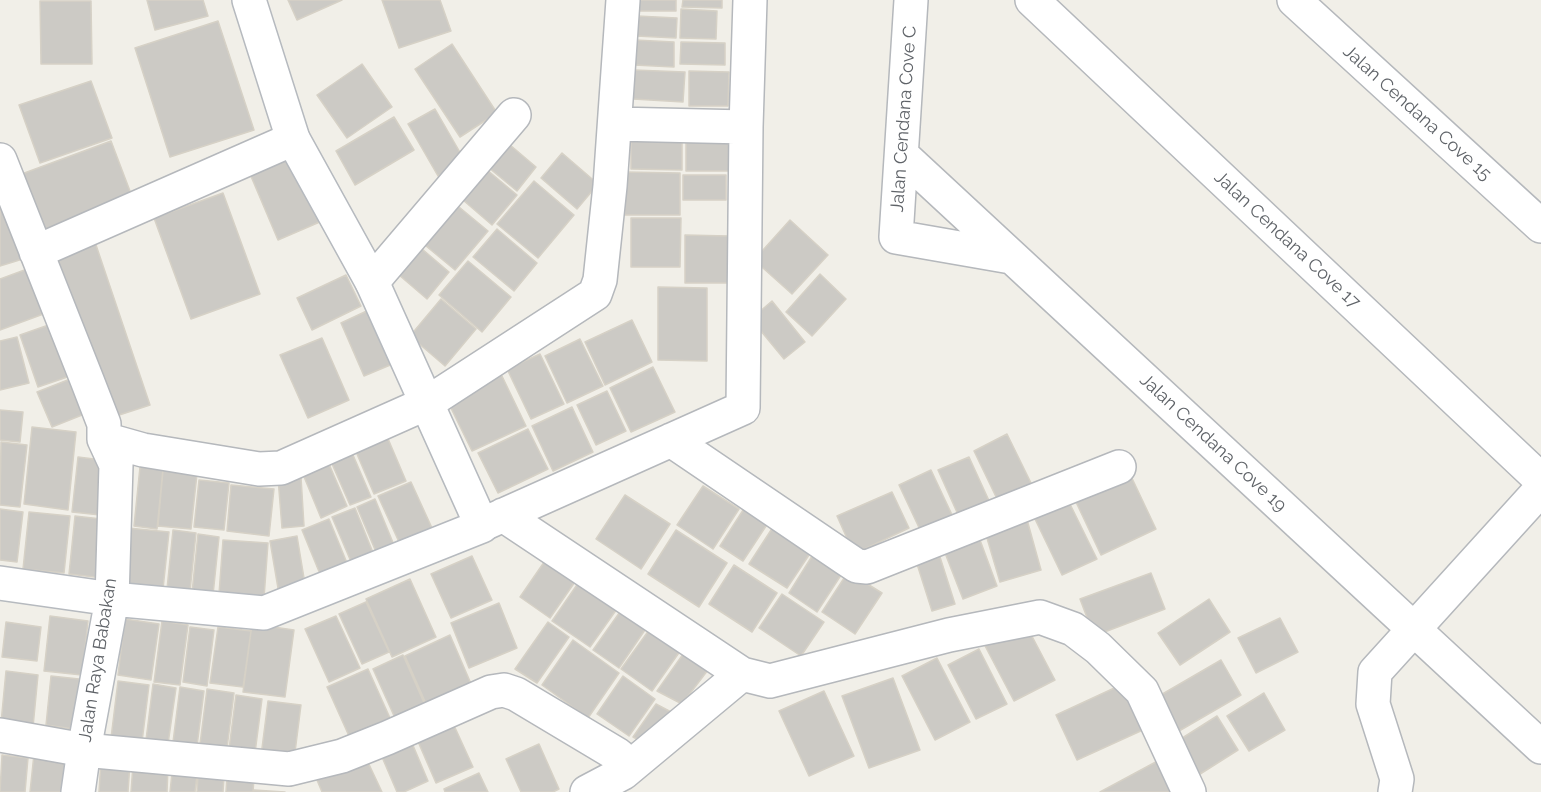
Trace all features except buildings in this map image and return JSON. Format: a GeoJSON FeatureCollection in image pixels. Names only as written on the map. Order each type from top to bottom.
{"type":"FeatureCollection","features":[{"type":"Feature","properties":{"kind":"street"},"geometry":{"type":"LineString","coordinates":[[249,0],[293,139],[372,282],[427,403],[492,520],[742,674],[770,681],[949,635],[1040,617],[1073,629],[1098,648],[1142,691],[1189,792]]}},
{"type":"Feature","properties":{"kind":"street"},"geometry":{"type":"LineString","coordinates":[[104,439],[143,450],[247,467],[281,468],[427,403],[595,294],[600,280],[615,124],[623,0]]}},
{"type":"Feature","properties":{"kind":"street"},"geometry":{"type":"LineString","coordinates":[[0,583],[112,599],[264,613],[492,520],[744,407],[746,127],[750,0]]}},
{"type":"Feature","properties":{"kind":"street","name":"Jalan Cendana Cove C"},"geometry":{"type":"LineString","coordinates":[[911,0],[896,237],[1011,257]]}},
{"type":"Feature","properties":{"kind":"street","name":"Jalan Cendana Cove 17"},"geometry":{"type":"LineString","coordinates":[[1032,0],[1541,480]]}},
{"type":"Feature","properties":{"kind":"street","name":"Jalan Cendana Cove 15"},"geometry":{"type":"LineString","coordinates":[[1294,0],[1541,225]]}},
{"type":"Feature","properties":{"kind":"street"},"geometry":{"type":"LineString","coordinates":[[372,282],[514,115]]}},
{"type":"Feature","properties":{"kind":"street"},"geometry":{"type":"LineString","coordinates":[[615,124],[746,127]]}},
{"type":"Feature","properties":{"kind":"street"},"geometry":{"type":"LineString","coordinates":[[36,252],[293,139]]}},
{"type":"Feature","properties":{"kind":"street","name":"Jalan Cendana Cove 19"},"geometry":{"type":"LineString","coordinates":[[902,155],[1541,747]]}},
{"type":"Feature","properties":{"kind":"street","name":"Jalan Raya Babakan"},"geometry":{"type":"LineString","coordinates":[[0,160],[104,424],[104,439],[116,465],[112,599],[78,792]]}},
{"type":"Feature","properties":{"kind":"street"},"geometry":{"type":"LineString","coordinates":[[671,440],[857,566],[867,567],[1119,467]]}},
{"type":"Feature","properties":{"kind":"street"},"geometry":{"type":"LineString","coordinates":[[1395,792],[1397,779],[1373,704],[1375,672],[1541,489]]}},
{"type":"Feature","properties":{"kind":"street"},"geometry":{"type":"LineString","coordinates":[[587,792],[623,773],[742,674]]}},
{"type":"Feature","properties":{"kind":"street"},"geometry":{"type":"LineString","coordinates":[[0,735],[84,750],[289,769],[342,756],[492,692],[504,690],[516,694],[618,755],[623,773]]}}]}
